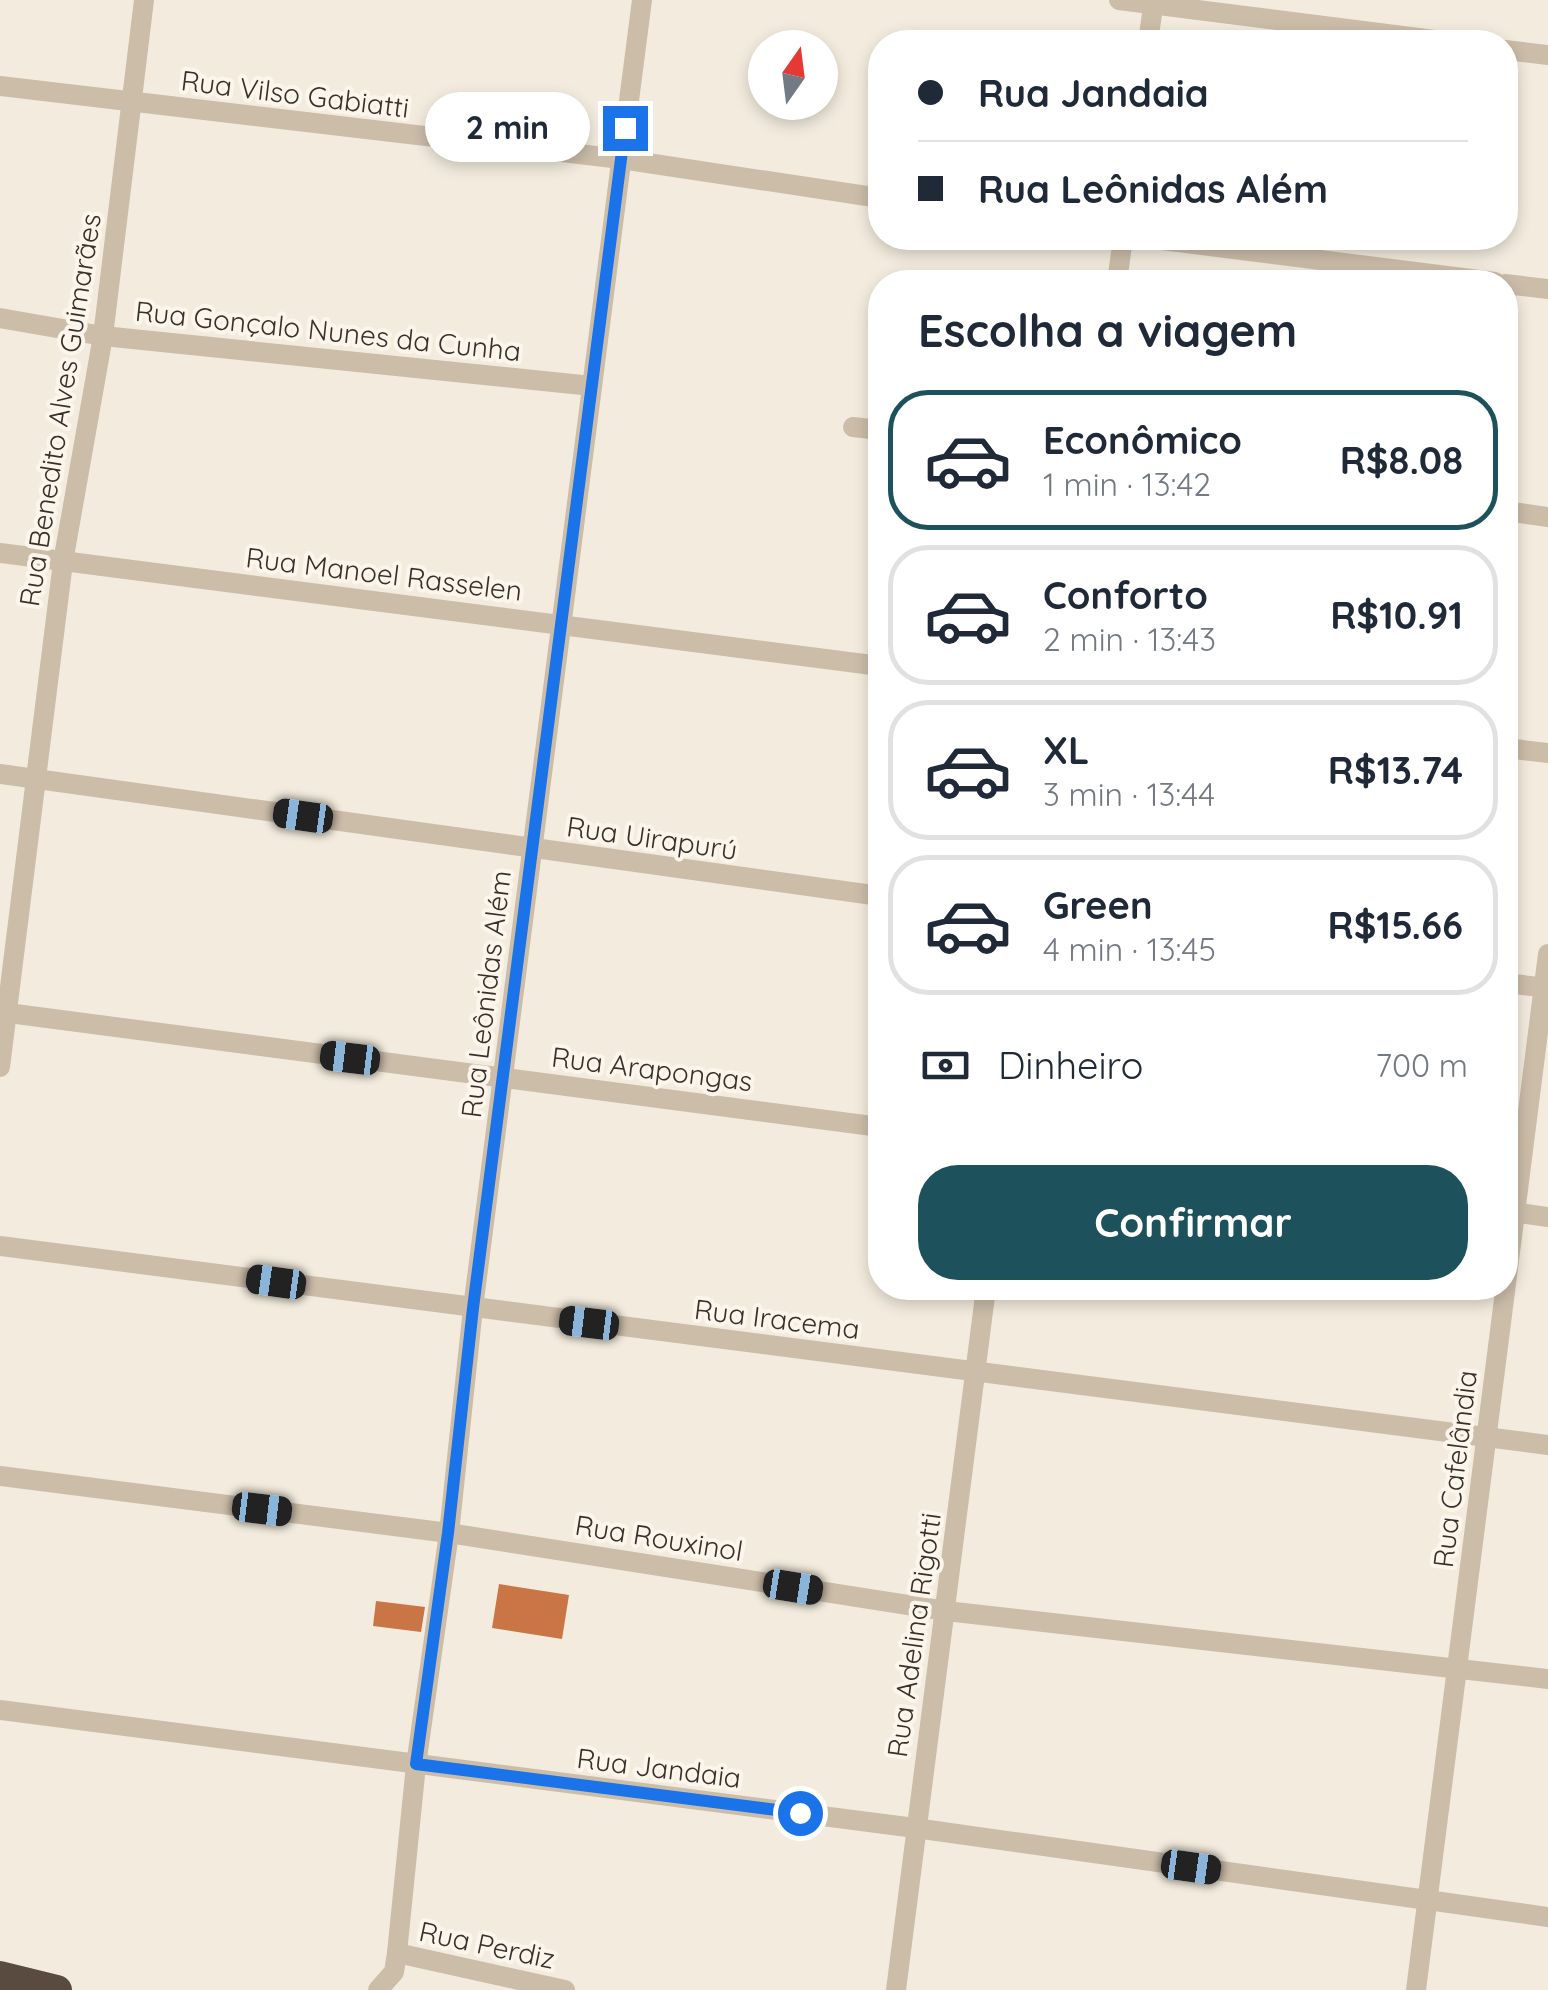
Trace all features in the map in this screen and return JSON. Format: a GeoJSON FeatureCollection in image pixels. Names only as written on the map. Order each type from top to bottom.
{"type":"FeatureCollection","features":[{"type":"Feature","properties":{"kind":"highway"},"geometry":{"type":"LineString","coordinates":[[0,1976],[57,1990]]}},
{"type":"Feature","properties":{"kind":"street","name":"Rua Benedito Alves Guimarães"},"geometry":{"type":"LineString","coordinates":[[0,1067],[63,562],[103,336],[144,0]]}},
{"type":"Feature","properties":{"kind":"street","name":"Rua Leônidas Além"},"geometry":{"type":"LineString","coordinates":[[397,1972],[416,1764],[642,0]]}},
{"type":"Feature","properties":{"kind":"street"},"geometry":{"type":"LineString","coordinates":[[1118,0],[1361,30]]}},
{"type":"Feature","properties":{"kind":"street"},"geometry":{"type":"LineString","coordinates":[[1150,30],[1153,2]]}},
{"type":"Feature","properties":{"kind":"street"},"geometry":{"type":"LineString","coordinates":[[1518,52],[1548,55]]}},
{"type":"Feature","properties":{"kind":"street","name":"Rua Vilso Gabiatti"},"geometry":{"type":"LineString","coordinates":[[0,86],[622,160],[868,196]]}},
{"type":"Feature","properties":{"kind":"street"},"geometry":{"type":"LineString","coordinates":[[1241,250],[1399,270]]}},
{"type":"Feature","properties":{"kind":"street"},"geometry":{"type":"LineString","coordinates":[[1518,286],[1548,290]]}},
{"type":"Feature","properties":{"kind":"street","name":"Rua Gonçalo Nunes da Cunha"},"geometry":{"type":"LineString","coordinates":[[0,318],[103,336],[592,386]]}},
{"type":"Feature","properties":{"kind":"street"},"geometry":{"type":"LineString","coordinates":[[853,427],[868,429]]}},
{"type":"Feature","properties":{"kind":"street"},"geometry":{"type":"LineString","coordinates":[[1518,513],[1548,517]]}},
{"type":"Feature","properties":{"kind":"street","name":"Rua Manoel Rasselen"},"geometry":{"type":"LineString","coordinates":[[0,553],[868,664]]}},
{"type":"Feature","properties":{"kind":"street"},"geometry":{"type":"LineString","coordinates":[[1518,750],[1548,753]]}},
{"type":"Feature","properties":{"kind":"street","name":"Rua Uirapurú"},"geometry":{"type":"LineString","coordinates":[[0,774],[868,894]]}},
{"type":"Feature","properties":{"kind":"street","name":"Rua Cafelândia"},"geometry":{"type":"LineString","coordinates":[[1518,1162],[1548,954]]}},
{"type":"Feature","properties":{"kind":"street"},"geometry":{"type":"LineString","coordinates":[[1518,984],[1546,988]]}},
{"type":"Feature","properties":{"kind":"street","name":"Rua Arapongas"},"geometry":{"type":"LineString","coordinates":[[4,1012],[868,1125]]}},
{"type":"Feature","properties":{"kind":"street"},"geometry":{"type":"LineString","coordinates":[[1518,1213],[1548,1216]]}},
{"type":"Feature","properties":{"kind":"street","name":"Rua Iracema"},"geometry":{"type":"LineString","coordinates":[[0,1246],[1548,1446]]}},
{"type":"Feature","properties":{"kind":"street","name":"Rua Adelina Rigotti"},"geometry":{"type":"LineString","coordinates":[[896,1990],[984,1300]]}},
{"type":"Feature","properties":{"kind":"street","name":"Rua Cafelândia"},"geometry":{"type":"LineString","coordinates":[[1416,1990],[1501,1300]]}},
{"type":"Feature","properties":{"kind":"street","name":"Rua Rouxinol"},"geometry":{"type":"LineString","coordinates":[[0,1476],[448,1533],[946,1610],[1548,1680]]}},
{"type":"Feature","properties":{"kind":"street","name":"Rua Jandaia"},"geometry":{"type":"LineString","coordinates":[[0,1710],[916,1828],[1548,1917]]}},
{"type":"Feature","properties":{"kind":"street"},"geometry":{"type":"LineString","coordinates":[[378,1990],[397,1972]]}},
{"type":"Feature","properties":{"kind":"street","name":"Rua Perdiz"},"geometry":{"type":"LineString","coordinates":[[397,1972],[565,1990]]}},
{"type":"Feature","properties":{"kind":"building"},"geometry":{"type":"Polygon","coordinates":[[[499,1584],[569,1595],[562,1639],[492,1628],[499,1584]]]}},
{"type":"Feature","properties":{"kind":"building"},"geometry":{"type":"Polygon","coordinates":[[[376,1601],[425,1607],[421,1632],[373,1626],[376,1601]]]}},
{"type":"Feature","properties":{"kind":"route"},"geometry":{"type":"LineString","coordinates":[[625,128],[416,1764],[800,1813]]}}]}
